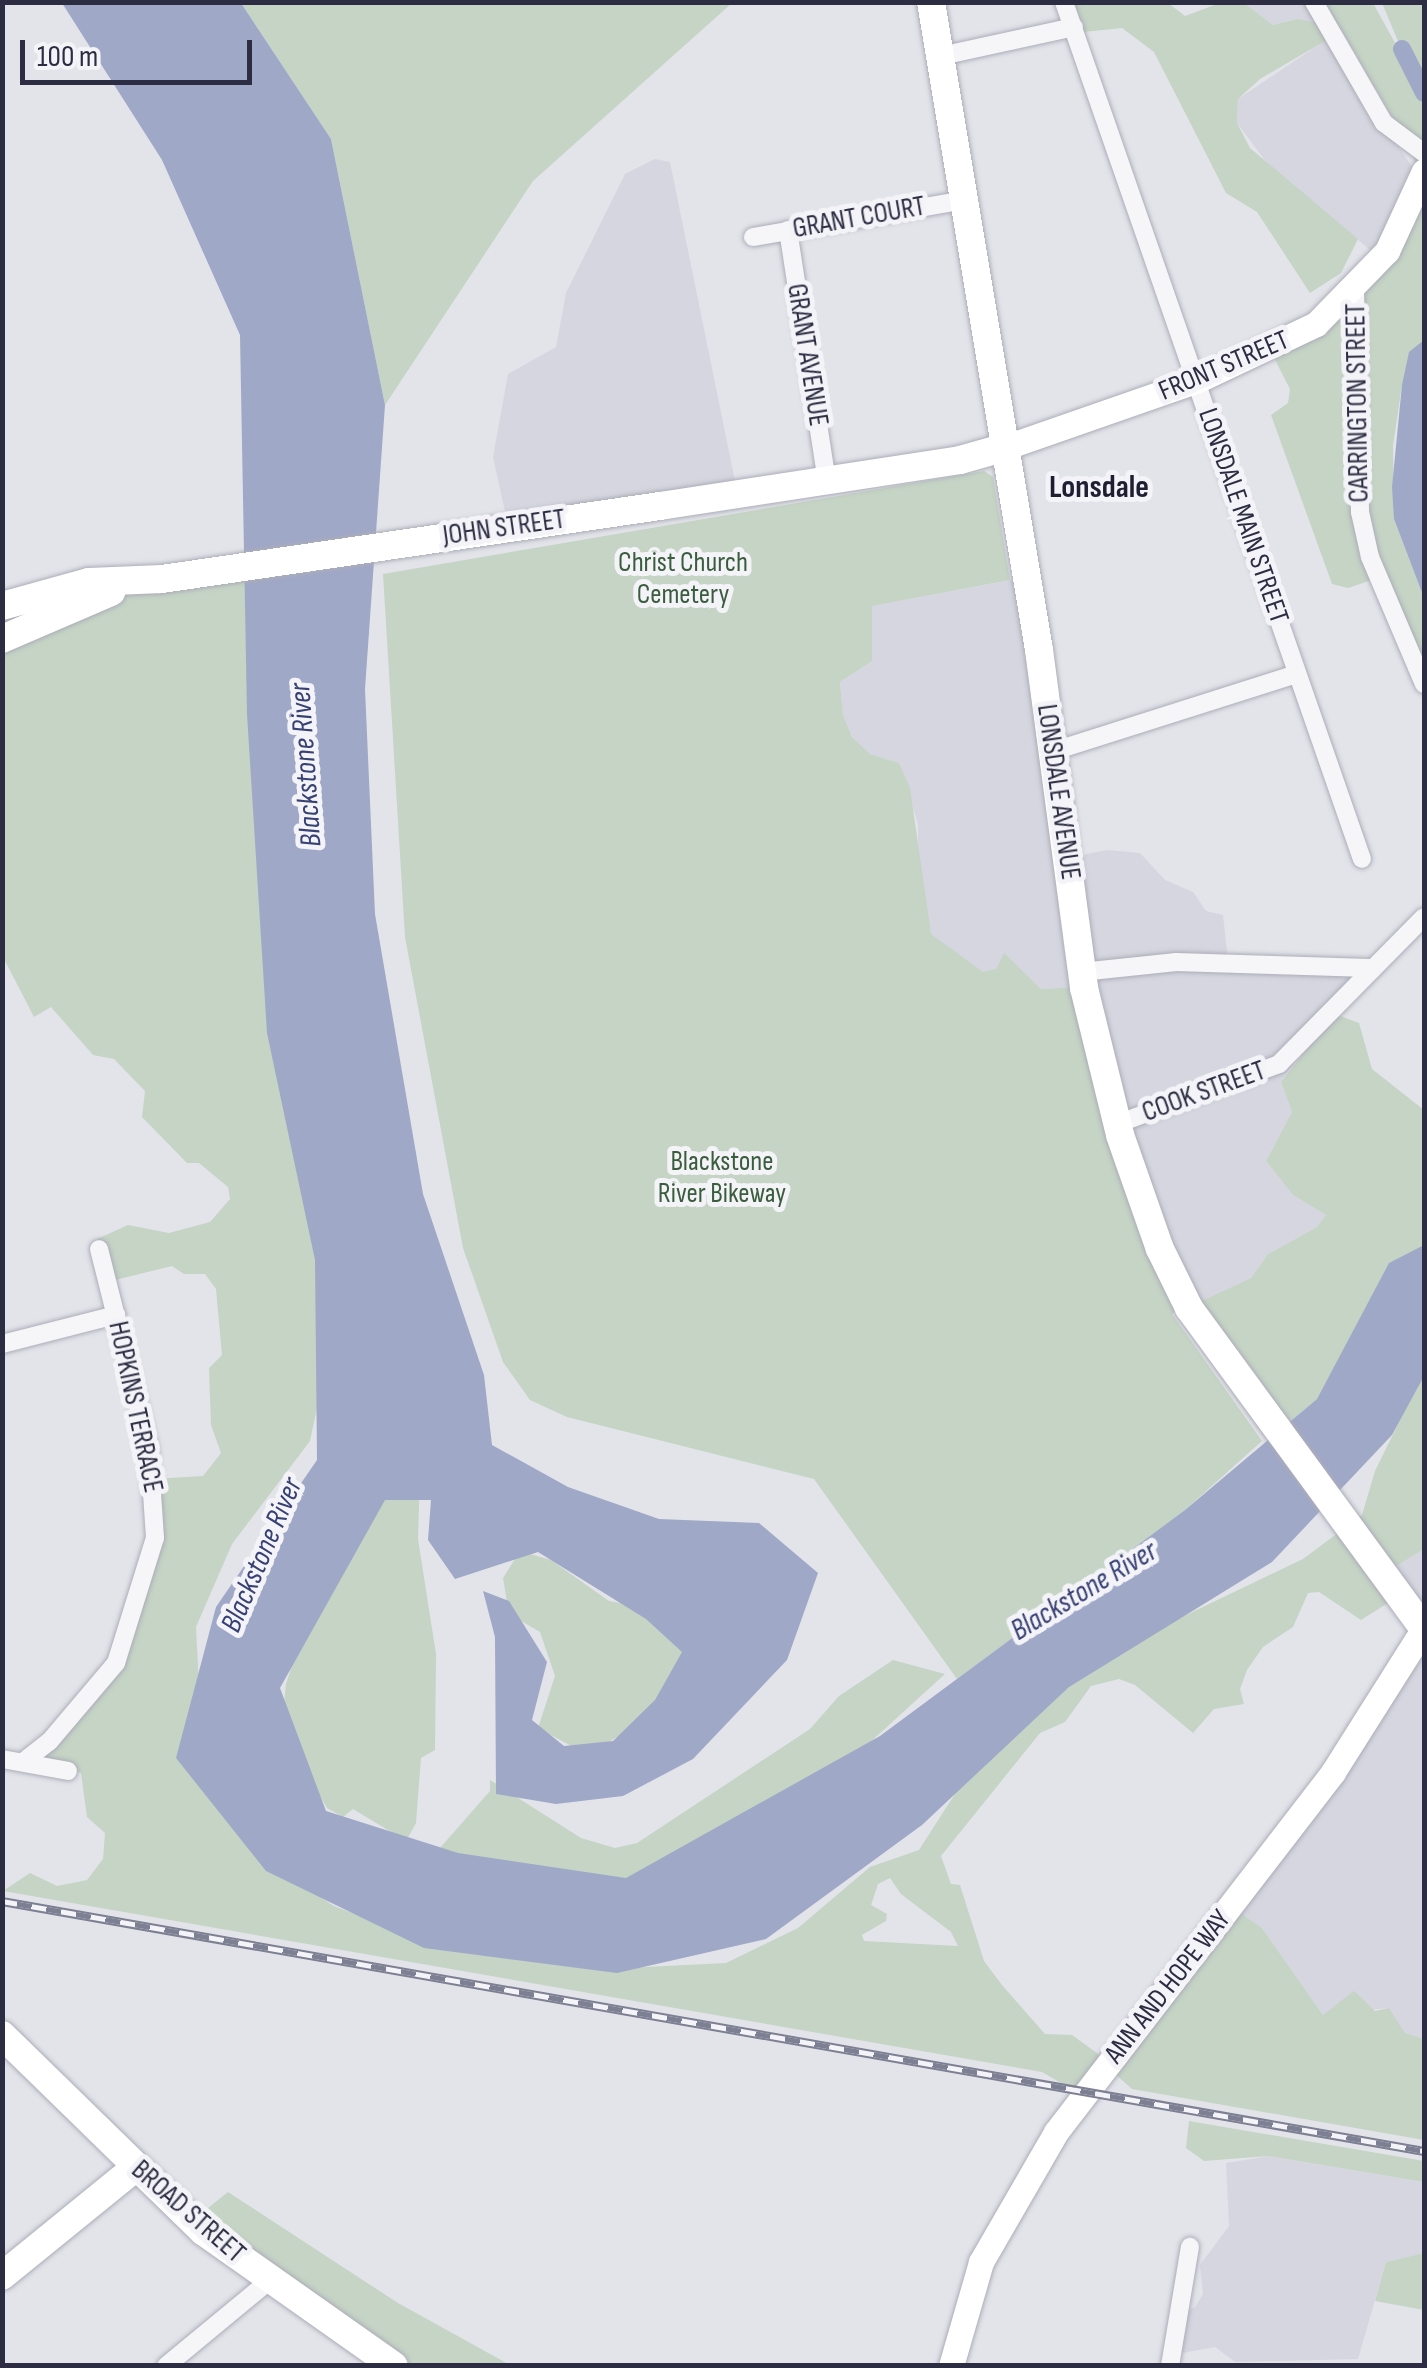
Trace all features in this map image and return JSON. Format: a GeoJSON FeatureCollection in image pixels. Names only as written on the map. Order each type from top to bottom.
{"type":"FeatureCollection","features":[{"type":"Feature","properties":{"kind":"main road","name":"LONSDALE AVENUE"},"geometry":{"type":"LineString","coordinates":[[931,2],[1054,751],[1081,972],[1117,1124],[1181,1294],[1424,1629]]}},
{"type":"Feature","properties":{"kind":"main road","name":"FRONT STREET"},"geometry":{"type":"LineString","coordinates":[[1006,446],[1196,381],[1290,340],[1355,290],[1399,234],[1424,171]]}},
{"type":"Feature","properties":{"kind":"main road","name":"JOHN STREET"},"geometry":{"type":"LineString","coordinates":[[2,606],[89,582],[162,578],[827,481],[960,460],[1006,446]]}},
{"type":"Feature","properties":{"kind":"main road"},"geometry":{"type":"LineString","coordinates":[[2,639],[96,596],[162,578]]}},
{"type":"Feature","properties":{"kind":"main road","name":"ANN AND HOPE WAY"},"geometry":{"type":"LineString","coordinates":[[951,2366],[981,2262],[1056,2132],[1333,1772],[1424,1629]]}},
{"type":"Feature","properties":{"kind":"main road","name":"BROAD STREET"},"geometry":{"type":"LineString","coordinates":[[2,2034],[204,2232],[394,2366]]}},
{"type":"Feature","properties":{"kind":"main road"},"geometry":{"type":"LineString","coordinates":[[2,2276],[135,2168]]}},
{"type":"Feature","properties":{"kind":"street","name":"LONSDALE MAIN STREET"},"geometry":{"type":"LineString","coordinates":[[1064,2],[1362,859]]}},
{"type":"Feature","properties":{"kind":"street"},"geometry":{"type":"LineString","coordinates":[[1314,2],[1384,122],[1424,152]]}},
{"type":"Feature","properties":{"kind":"street"},"geometry":{"type":"LineString","coordinates":[[940,56],[1074,27]]}},
{"type":"Feature","properties":{"kind":"street","name":"GRANT COURT"},"geometry":{"type":"LineString","coordinates":[[753,237],[964,200]]}},
{"type":"Feature","properties":{"kind":"street","name":"GRANT AVENUE"},"geometry":{"type":"LineString","coordinates":[[788,230],[827,481]]}},
{"type":"Feature","properties":{"kind":"street","name":"CARRINGTON STREET"},"geometry":{"type":"LineString","coordinates":[[1355,290],[1362,526],[1424,684]]}},
{"type":"Feature","properties":{"kind":"street"},"geometry":{"type":"LineString","coordinates":[[1054,751],[1297,674]]}},
{"type":"Feature","properties":{"kind":"street"},"geometry":{"type":"LineString","coordinates":[[1081,972],[1176,962],[1368,968],[1424,917]]}},
{"type":"Feature","properties":{"kind":"street","name":"COOK STREET"},"geometry":{"type":"LineString","coordinates":[[1117,1124],[1280,1064],[1368,968]]}},
{"type":"Feature","properties":{"kind":"street","name":"HOPKINS TERRACE"},"geometry":{"type":"LineString","coordinates":[[23,1762],[49,1742],[116,1663],[151,1562],[154,1478],[99,1249]]}},
{"type":"Feature","properties":{"kind":"street"},"geometry":{"type":"LineString","coordinates":[[2,1344],[116,1315]]}},
{"type":"Feature","properties":{"kind":"street"},"geometry":{"type":"LineString","coordinates":[[2,1759],[68,1770]]}},
{"type":"Feature","properties":{"kind":"street"},"geometry":{"type":"LineString","coordinates":[[1170,2366],[1190,2248]]}},
{"type":"Feature","properties":{"kind":"street"},"geometry":{"type":"LineString","coordinates":[[166,2366],[270,2279]]}},
{"type":"Feature","properties":{"kind":"shaded area"},"geometry":{"type":"Polygon","coordinates":[[[1244,3],[1306,3],[1319,26],[1297,19],[1273,25],[1244,3]]]}},
{"type":"Feature","properties":{"kind":"shaded area"},"geometry":{"type":"Polygon","coordinates":[[[1327,39],[1412,167],[1374,253],[1270,167],[1237,123],[1238,99],[1327,39]]]}},
{"type":"Feature","properties":{"kind":"shaded area"},"geometry":{"type":"Polygon","coordinates":[[[655,159],[670,162],[737,491],[506,516],[493,457],[508,374],[556,347],[566,293],[625,174],[655,159]]]}},
{"type":"Feature","properties":{"kind":"shaded area"},"geometry":{"type":"Polygon","coordinates":[[[1022,578],[1067,858],[1107,850],[1140,853],[1165,880],[1193,892],[1206,911],[1223,915],[1228,961],[1359,969],[1281,1082],[1292,1112],[1266,1161],[1293,1195],[1326,1215],[1317,1227],[1268,1254],[1251,1278],[1189,1307],[1079,987],[1041,989],[1004,954],[996,969],[983,973],[931,934],[918,872],[918,824],[899,763],[870,754],[852,737],[843,715],[840,682],[872,661],[871,606],[1022,578]]]}},
{"type":"Feature","properties":{"kind":"shaded area"},"geometry":{"type":"Polygon","coordinates":[[[1424,1549],[1424,2039],[1405,2033],[1389,2008],[1323,2015],[1262,1928],[1231,1906],[1421,1636],[1390,1570],[1424,1549]]]}},
{"type":"Feature","properties":{"kind":"shaded area"},"geometry":{"type":"Polygon","coordinates":[[[1269,2156],[1424,2182],[1424,2253],[1386,2262],[1358,2359],[1235,2362],[1215,2347],[1171,2355],[1178,2316],[1195,2307],[1203,2294],[1200,2265],[1229,2226],[1226,2163],[1269,2156]]]}},
{"type":"Feature","properties":{"kind":"green space"},"geometry":{"type":"Polygon","coordinates":[[[241,3],[732,3],[533,181],[385,405],[331,139],[241,3]]]}},
{"type":"Feature","properties":{"kind":"green space"},"geometry":{"type":"Polygon","coordinates":[[[1071,3],[1168,3],[1185,16],[1220,3],[1244,3],[1273,25],[1297,19],[1337,26],[1326,3],[1373,3],[1410,70],[1382,3],[1424,3],[1424,340],[1402,385],[1393,446],[1394,519],[1424,598],[1424,680],[1378,578],[1348,588],[1332,584],[1271,415],[1288,403],[1290,389],[1269,348],[1348,295],[1420,172],[1406,141],[1342,31],[1260,79],[1238,99],[1237,123],[1250,148],[1358,239],[1341,273],[1310,293],[1257,212],[1226,193],[1154,52],[1122,28],[1083,32],[1071,3]]]}},
{"type":"Feature","properties":{"kind":"green space","name":"Blackstone River Bikeway"},"geometry":{"type":"Polygon","coordinates":[[[984,471],[993,477],[1010,580],[872,606],[872,661],[840,682],[843,715],[852,737],[870,754],[899,763],[910,788],[931,934],[983,972],[996,969],[1004,953],[1041,989],[1079,987],[1186,1304],[1172,1314],[1262,1441],[1185,1510],[957,1679],[814,1479],[567,1417],[530,1400],[503,1362],[463,1248],[405,937],[383,574],[984,471]]]}},
{"type":"Feature","properties":{"kind":"green space"},"geometry":{"type":"Polygon","coordinates":[[[246,564],[342,1290],[310,1441],[232,1544],[196,1627],[203,1764],[222,1816],[286,1875],[334,1906],[392,1928],[625,1968],[726,1963],[798,1928],[870,1867],[919,1850],[985,1747],[1130,1642],[1303,1559],[1362,1515],[1375,1471],[1424,1371],[1424,1549],[1390,1570],[1399,1596],[1361,1620],[1319,1592],[1308,1593],[1293,1627],[1263,1647],[1247,1670],[1240,1689],[1244,1704],[1214,1709],[1193,1733],[1135,1685],[1119,1679],[1091,1686],[1065,1722],[1040,1733],[941,1856],[951,1884],[960,1885],[984,1961],[1002,1985],[1045,2034],[1072,2035],[1101,2056],[1231,1906],[1262,1928],[1323,2015],[1354,1991],[1375,2011],[1389,2008],[1405,2033],[1424,2039],[1424,2140],[1132,2089],[1104,2064],[1078,2093],[1042,2072],[3,1891],[30,1873],[57,1886],[87,1880],[103,1859],[105,1833],[87,1817],[81,1773],[37,1763],[113,1662],[149,1568],[153,1479],[203,1476],[221,1453],[211,1425],[209,1368],[222,1355],[216,1289],[205,1274],[184,1274],[172,1266],[111,1281],[97,1239],[128,1225],[169,1233],[210,1222],[230,1199],[228,1187],[199,1163],[187,1163],[142,1117],[145,1091],[114,1059],[93,1055],[51,1007],[34,1017],[3,957],[3,607],[246,564]],[[890,1878],[878,1884],[871,1905],[887,1914],[886,1921],[862,1935],[864,1941],[958,1946],[951,1932],[901,1894],[890,1878]]]}},
{"type":"Feature","properties":{"kind":"green space"},"geometry":{"type":"Polygon","coordinates":[[[1340,1016],[1359,1023],[1372,1069],[1424,1110],[1424,1243],[1317,1399],[1291,1421],[1235,1377],[1195,1304],[1251,1278],[1268,1254],[1317,1227],[1326,1215],[1293,1195],[1266,1161],[1292,1112],[1281,1082],[1325,1026],[1340,1016]]]}},
{"type":"Feature","properties":{"kind":"green space"},"geometry":{"type":"Polygon","coordinates":[[[420,1473],[418,1539],[436,1654],[435,1750],[421,1758],[416,1823],[406,1841],[353,1809],[343,1817],[327,1808],[281,1730],[286,1684],[311,1606],[385,1494],[420,1473]]]}},
{"type":"Feature","properties":{"kind":"green space"},"geometry":{"type":"Polygon","coordinates":[[[520,1551],[551,1560],[609,1601],[656,1609],[687,1651],[680,1672],[637,1725],[599,1748],[575,1748],[538,1728],[555,1676],[540,1632],[509,1614],[503,1578],[520,1551]]]}},
{"type":"Feature","properties":{"kind":"green space"},"geometry":{"type":"Polygon","coordinates":[[[893,1660],[945,1674],[844,1766],[643,1887],[432,1857],[490,1791],[490,1780],[581,1838],[615,1848],[637,1843],[810,1729],[839,1696],[893,1660]]]}},
{"type":"Feature","properties":{"kind":"green space"},"geometry":{"type":"Polygon","coordinates":[[[1189,2121],[1424,2161],[1424,2182],[1269,2156],[1204,2161],[1186,2148],[1189,2121]]]}},
{"type":"Feature","properties":{"kind":"green space"},"geometry":{"type":"Polygon","coordinates":[[[228,2192],[398,2303],[510,2365],[402,2365],[198,2216],[228,2192]]]}},
{"type":"Feature","properties":{"kind":"green space"},"geometry":{"type":"Polygon","coordinates":[[[1424,2253],[1424,2310],[1375,2301],[1386,2262],[1424,2253]]]}},
{"type":"Feature","properties":{"kind":"water","name":"Blackstone River"},"geometry":{"type":"Polygon","coordinates":[[[62,3],[241,3],[331,139],[385,405],[365,689],[375,914],[423,1194],[484,1375],[492,1445],[568,1487],[659,1519],[759,1523],[818,1573],[787,1660],[693,1759],[623,1796],[556,1804],[496,1794],[495,1637],[483,1591],[509,1601],[547,1662],[532,1720],[564,1746],[613,1741],[655,1700],[682,1652],[646,1619],[538,1552],[455,1579],[428,1540],[431,1500],[385,1500],[280,1688],[326,1811],[458,1853],[626,1878],[880,1736],[1185,1510],[1317,1399],[1389,1263],[1424,1245],[1424,1376],[1392,1435],[1272,1562],[1069,1687],[922,1825],[766,1939],[617,1973],[424,1948],[266,1871],[176,1758],[216,1607],[317,1460],[315,1260],[267,1033],[247,714],[240,335],[162,160],[62,3]]]}},
{"type":"Feature","properties":{"kind":"water"},"geometry":{"type":"Polygon","coordinates":[[[1424,340],[1424,598],[1394,519],[1392,487],[1409,352],[1424,340]]]}},
{"type":"Feature","properties":{"kind":"waterway"},"geometry":{"type":"LineString","coordinates":[[1402,49],[1424,93]]}},
{"type":"Feature","properties":{"kind":"railway"},"geometry":{"type":"LineString","coordinates":[[2,1901],[1424,2151]]}},
{"type":"Feature","properties":{"kind":"district","name":"Lonsdale"},"geometry":{"type":"Point","coordinates":[1099,488]}},
{"type":"Feature","properties":{"kind":"park label","name":"Christ Church Cemetery"},"geometry":{"type":"Point","coordinates":[683,579]}}]}
